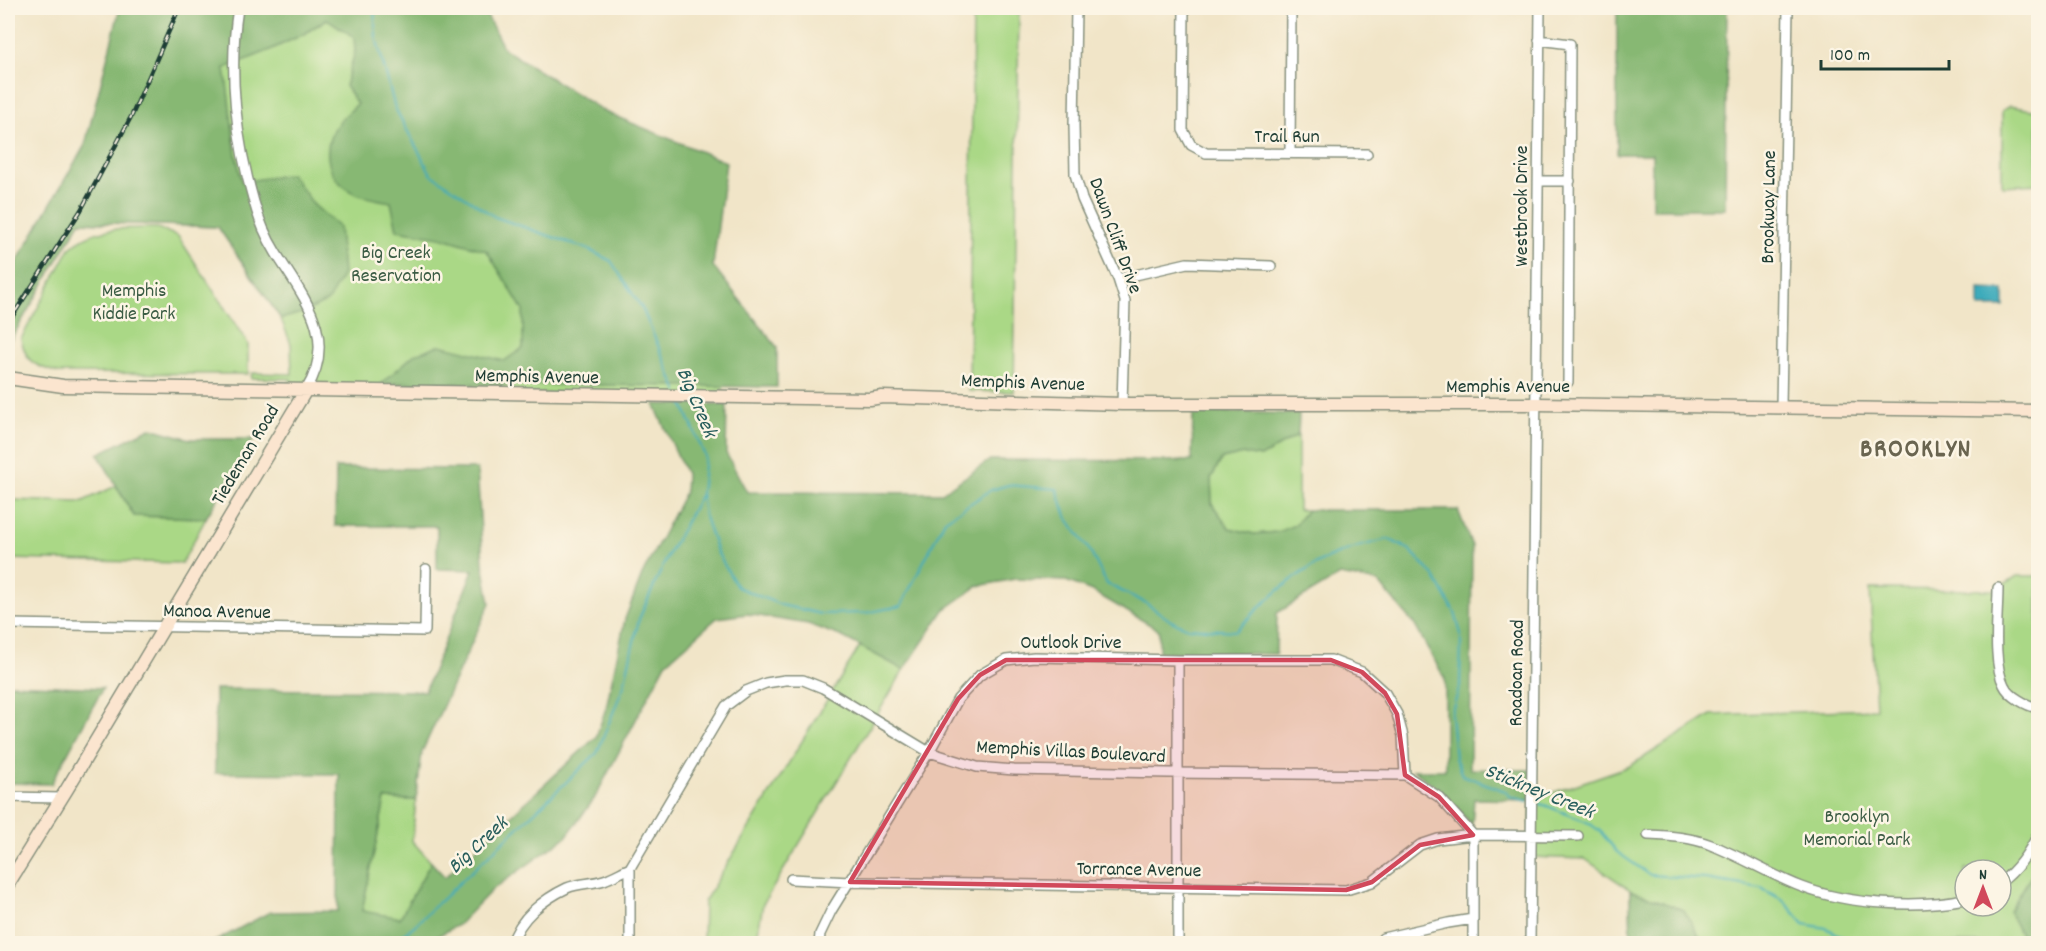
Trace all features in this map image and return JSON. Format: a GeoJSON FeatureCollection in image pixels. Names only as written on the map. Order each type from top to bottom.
{"type":"FeatureCollection","features":[{"type":"Feature","properties":{"kind":"main road","name":"Memphis Avenue"},"geometry":{"type":"LineString","coordinates":[[8,378],[63,386],[870,399],[882,397],[1122,404],[1537,404],[2038,411]]}},
{"type":"Feature","properties":{"kind":"main road","name":"Tiedeman Road"},"geometry":{"type":"LineString","coordinates":[[8,884],[306,390]]}},
{"type":"Feature","properties":{"kind":"street","name":"Tiedeman Road"},"geometry":{"type":"LineString","coordinates":[[237,8],[233,50],[235,102],[249,184],[267,237],[316,321],[318,336],[316,365],[314,377],[306,390]]}},
{"type":"Feature","properties":{"kind":"street","name":"Dawn Cliff Drive"},"geometry":{"type":"LineString","coordinates":[[1076,8],[1075,174],[1082,199],[1118,279],[1125,301],[1122,404]]}},
{"type":"Feature","properties":{"kind":"street","name":"Trail Run"},"geometry":{"type":"LineString","coordinates":[[1184,8],[1183,130],[1191,145],[1206,153],[1367,154]]}},
{"type":"Feature","properties":{"kind":"street"},"geometry":{"type":"LineString","coordinates":[[1290,153],[1291,8]]}},
{"type":"Feature","properties":{"kind":"street","name":"Westbrook Drive"},"geometry":{"type":"LineString","coordinates":[[1537,404],[1540,8]]}},
{"type":"Feature","properties":{"kind":"street","name":"Brookway Lane"},"geometry":{"type":"LineString","coordinates":[[1781,407],[1788,8]]}},
{"type":"Feature","properties":{"kind":"street"},"geometry":{"type":"LineString","coordinates":[[1539,40],[1570,44],[1568,382]]}},
{"type":"Feature","properties":{"kind":"street"},"geometry":{"type":"LineString","coordinates":[[1538,181],[1570,181]]}},
{"type":"Feature","properties":{"kind":"street"},"geometry":{"type":"LineString","coordinates":[[1118,279],[1187,263],[1271,266]]}},
{"type":"Feature","properties":{"kind":"street","name":"Roadoan Road"},"geometry":{"type":"LineString","coordinates":[[1530,944],[1537,404]]}},
{"type":"Feature","properties":{"kind":"street","name":"Manoa Avenue"},"geometry":{"type":"LineString","coordinates":[[8,624],[425,631],[426,568]]}},
{"type":"Feature","properties":{"kind":"street"},"geometry":{"type":"LineString","coordinates":[[1998,588],[1997,658],[2004,686],[2015,697],[2038,708]]}},
{"type":"Feature","properties":{"kind":"street","name":"Outlook Drive"},"geometry":{"type":"LineString","coordinates":[[819,944],[820,934],[831,911],[958,699],[980,675],[1006,660],[1034,657],[1331,660],[1362,672],[1385,693],[1397,714],[1403,736],[1405,775]]}},
{"type":"Feature","properties":{"kind":"street"},"geometry":{"type":"LineString","coordinates":[[1178,660],[1178,944]]}},
{"type":"Feature","properties":{"kind":"street","name":"Memphis Villas Boulevard"},"geometry":{"type":"LineString","coordinates":[[630,868],[726,706],[746,691],[766,683],[785,680],[803,680],[823,688],[928,752],[977,767],[1178,773],[1405,775]]}},
{"type":"Feature","properties":{"kind":"street"},"geometry":{"type":"LineString","coordinates":[[1405,775],[1439,797],[1473,835],[1473,944]]}},
{"type":"Feature","properties":{"kind":"street"},"geometry":{"type":"LineString","coordinates":[[8,797],[61,798]]}},
{"type":"Feature","properties":{"kind":"street"},"geometry":{"type":"LineString","coordinates":[[2013,873],[2029,852],[2038,834]]}},
{"type":"Feature","properties":{"kind":"street"},"geometry":{"type":"LineString","coordinates":[[1473,835],[1578,836]]}},
{"type":"Feature","properties":{"kind":"street","name":"Torrance Avenue"},"geometry":{"type":"LineString","coordinates":[[791,879],[850,882],[1346,890],[1372,882],[1420,845],[1438,839],[1473,835]]}},
{"type":"Feature","properties":{"kind":"street"},"geometry":{"type":"LineString","coordinates":[[1648,835],[1688,838],[1710,844],[1773,875],[1830,896],[1855,900],[1934,904],[1953,901]]}},
{"type":"Feature","properties":{"kind":"street"},"geometry":{"type":"LineString","coordinates":[[513,940],[525,919],[543,901],[569,887],[603,880],[630,868],[630,944]]}},
{"type":"Feature","properties":{"kind":"street"},"geometry":{"type":"LineString","coordinates":[[1383,938],[1473,919]]}},
{"type":"Feature","properties":{"kind":"highlighted area"},"geometry":{"type":"Polygon","coordinates":[[[1006,660],[1331,660],[1362,672],[1385,693],[1397,714],[1405,775],[1439,797],[1473,835],[1420,845],[1372,882],[1346,890],[850,882],[958,699],[980,675],[1006,660]]]}},
{"type":"Feature","properties":{"kind":"green space"},"geometry":{"type":"Polygon","coordinates":[[[120,8],[483,8],[504,49],[605,112],[726,162],[713,266],[777,347],[777,387],[382,383],[415,354],[440,345],[504,361],[523,348],[523,310],[487,251],[440,237],[397,230],[391,202],[354,193],[341,184],[335,176],[330,167],[328,149],[334,130],[357,104],[345,86],[355,52],[354,37],[327,19],[304,34],[225,68],[236,155],[242,182],[291,174],[314,205],[339,227],[343,274],[328,301],[305,312],[281,319],[218,227],[80,222],[10,341],[8,340],[8,277],[85,145],[120,8]]]}},
{"type":"Feature","properties":{"kind":"green space","name":"Big Creek Reservation"},"geometry":{"type":"Polygon","coordinates":[[[195,8],[398,8],[723,373],[723,396],[288,391],[291,379],[251,378],[252,373],[292,374],[291,344],[281,319],[218,227],[80,222],[195,8]]]}},
{"type":"Feature","properties":{"kind":"green space"},"geometry":{"type":"Polygon","coordinates":[[[973,8],[1019,8],[1014,392],[969,391],[973,8]]]}},
{"type":"Feature","properties":{"kind":"green space"},"geometry":{"type":"Polygon","coordinates":[[[1617,8],[1727,8],[1725,209],[1652,209],[1652,154],[1617,154],[1617,8]]]}},
{"type":"Feature","properties":{"kind":"green space"},"geometry":{"type":"Polygon","coordinates":[[[2009,106],[2038,111],[2038,184],[2002,186],[2002,111],[2009,106]]]}},
{"type":"Feature","properties":{"kind":"green space","name":"Memphis Kiddie Park"},"geometry":{"type":"Polygon","coordinates":[[[157,228],[178,236],[248,344],[248,374],[58,373],[33,363],[23,348],[21,339],[70,248],[79,241],[100,232],[157,228]]]}},
{"type":"Feature","properties":{"kind":"green space"},"geometry":{"type":"Polygon","coordinates":[[[654,404],[727,405],[726,453],[747,492],[942,493],[990,460],[1192,461],[1193,411],[1299,414],[1298,435],[1261,457],[1244,454],[1222,459],[1211,478],[1212,504],[1229,528],[1254,534],[1278,532],[1295,525],[1307,510],[1458,510],[1472,546],[1470,769],[1531,770],[1531,800],[1474,799],[1472,825],[1441,791],[1413,770],[1445,770],[1445,679],[1414,624],[1378,582],[1340,575],[1277,613],[1276,654],[1159,652],[1159,630],[1092,591],[1066,581],[1015,579],[978,586],[944,610],[904,670],[843,637],[808,624],[747,614],[717,618],[666,663],[594,799],[566,837],[492,890],[458,925],[425,943],[210,944],[270,912],[338,911],[339,774],[215,773],[215,689],[425,691],[473,570],[437,569],[437,526],[335,526],[336,468],[477,469],[483,563],[490,603],[422,752],[416,800],[385,799],[362,911],[400,918],[431,862],[445,877],[596,737],[606,708],[625,619],[642,575],[685,492],[686,474],[654,404]]]}},
{"type":"Feature","properties":{"kind":"green space"},"geometry":{"type":"Polygon","coordinates":[[[150,428],[190,439],[254,439],[206,518],[134,516],[98,454],[150,428]]]}},
{"type":"Feature","properties":{"kind":"green space"},"geometry":{"type":"Polygon","coordinates":[[[1298,435],[1298,510],[1307,510],[1295,525],[1278,532],[1254,534],[1229,528],[1212,504],[1211,478],[1222,459],[1244,454],[1261,457],[1298,435]]]}},
{"type":"Feature","properties":{"kind":"green space"},"geometry":{"type":"Polygon","coordinates":[[[116,486],[134,516],[206,518],[182,563],[8,559],[8,500],[81,502],[116,486]]]}},
{"type":"Feature","properties":{"kind":"green space","name":"Brooklyn Memorial Park"},"geometry":{"type":"Polygon","coordinates":[[[2017,576],[2038,576],[2038,943],[1631,943],[1630,890],[1585,859],[1530,857],[1531,800],[1630,766],[1711,715],[1876,709],[1870,589],[1995,590],[2017,576]]]}},
{"type":"Feature","properties":{"kind":"green space"},"geometry":{"type":"Polygon","coordinates":[[[860,646],[904,670],[763,904],[756,943],[703,944],[704,902],[860,646]]]}},
{"type":"Feature","properties":{"kind":"green space"},"geometry":{"type":"Polygon","coordinates":[[[8,684],[103,688],[51,784],[8,783],[8,684]]]}},
{"type":"Feature","properties":{"kind":"green space"},"geometry":{"type":"Polygon","coordinates":[[[385,799],[416,800],[412,841],[431,862],[400,918],[361,912],[385,799]]]}},
{"type":"Feature","properties":{"kind":"green space"},"geometry":{"type":"Polygon","coordinates":[[[2038,865],[2038,943],[2025,943],[2012,918],[2013,905],[2038,865]]]}},
{"type":"Feature","properties":{"kind":"green space"},"geometry":{"type":"Polygon","coordinates":[[[1630,890],[1684,910],[1703,943],[1631,943],[1630,890]]]}},
{"type":"Feature","properties":{"kind":"water"},"geometry":{"type":"Polygon","coordinates":[[[1979,289],[2004,290],[2004,307],[1979,307],[1979,289]]]}},
{"type":"Feature","properties":{"kind":"waterway","name":"Big Creek"},"geometry":{"type":"LineString","coordinates":[[374,8],[376,37],[395,108],[431,174],[495,217],[587,249],[611,261],[642,308],[678,392]]}},
{"type":"Feature","properties":{"kind":"waterway","name":"Big Creek"},"geometry":{"type":"LineString","coordinates":[[392,944],[597,753],[624,685],[639,619],[667,557],[701,494],[705,456],[681,400]]}},
{"type":"Feature","properties":{"kind":"waterway","name":"Stickney Creek"},"geometry":{"type":"LineString","coordinates":[[701,494],[704,514],[717,552],[737,587],[781,605],[821,614],[865,613],[901,606],[945,520],[991,490],[1008,485],[1057,489],[1066,516],[1090,551],[1107,584],[1146,603],[1171,621],[1188,628],[1236,631],[1272,596],[1312,566],[1360,546],[1388,539],[1410,550],[1434,576],[1455,613],[1461,634],[1460,686],[1451,714],[1455,758],[1462,775],[1505,791],[1511,797],[1528,801]]}},
{"type":"Feature","properties":{"kind":"waterway","name":"Stickney Creek"},"geometry":{"type":"LineString","coordinates":[[1534,802],[1587,822],[1600,831],[1617,852],[1650,875],[1705,879],[1761,888],[1783,900],[1804,924],[1826,928],[1857,944]]}},
{"type":"Feature","properties":{"kind":"railway"},"geometry":{"type":"LineString","coordinates":[[8,323],[81,210],[132,115],[179,8]]}},
{"type":"Feature","properties":{"kind":"district","name":"BROOKLYN"},"geometry":{"type":"Point","coordinates":[1916,447]}}]}
